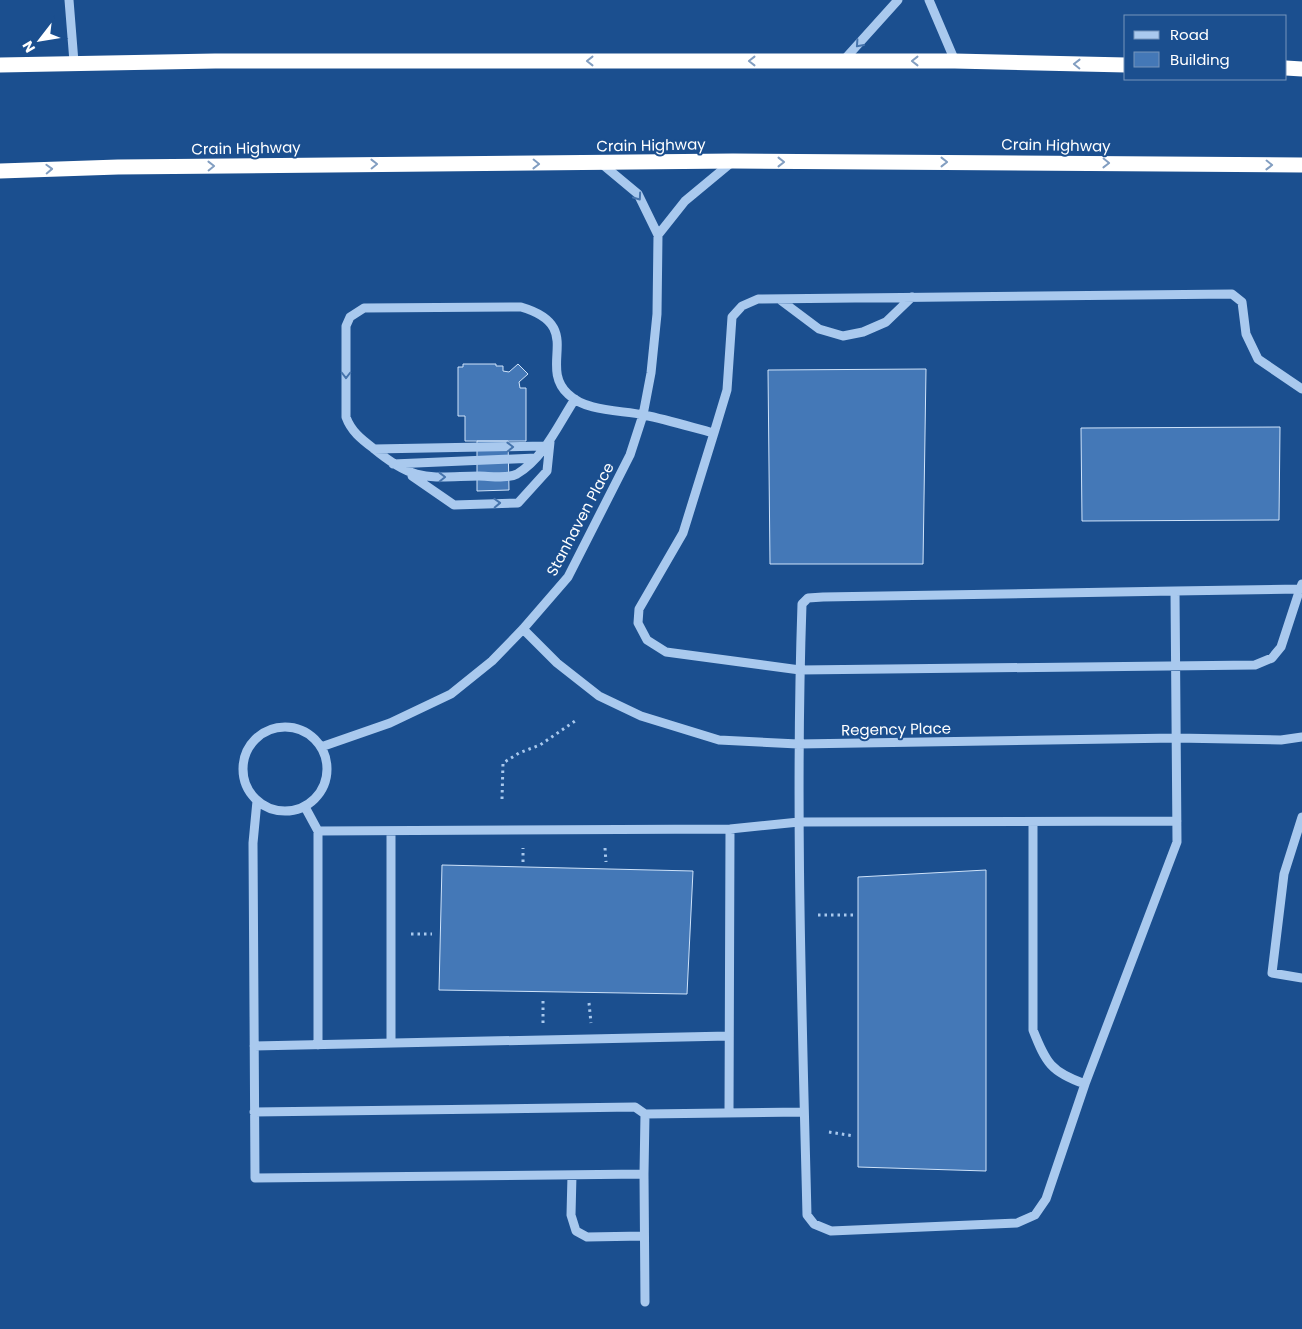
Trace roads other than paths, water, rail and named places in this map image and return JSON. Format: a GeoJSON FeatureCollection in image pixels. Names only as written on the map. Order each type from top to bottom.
{"type":"FeatureCollection","features":[{"type":"Feature","properties":{"kind":"highway"},"geometry":{"type":"LineString","coordinates":[[0,65],[74,62],[843,61],[955,61],[1124,65]]}},
{"type":"Feature","properties":{"kind":"highway","name":"Crain Highway"},"geometry":{"type":"LineString","coordinates":[[0,171],[147,166],[602,164],[733,161],[1302,165]]}},
{"type":"Feature","properties":{"kind":"street"},"geometry":{"type":"LineString","coordinates":[[69,0],[74,62]]}},
{"type":"Feature","properties":{"kind":"street"},"geometry":{"type":"LineString","coordinates":[[843,61],[898,0]]}},
{"type":"Feature","properties":{"kind":"street"},"geometry":{"type":"LineString","coordinates":[[929,0],[955,61]]}},
{"type":"Feature","properties":{"kind":"street"},"geometry":{"type":"LineString","coordinates":[[658,235],[685,201],[733,161]]}},
{"type":"Feature","properties":{"kind":"street","name":"Stanhaven Place"},"geometry":{"type":"LineString","coordinates":[[321,747],[390,723],[450,694],[492,661],[523,630],[568,577],[630,455],[643,414],[651,373],[657,314],[658,235],[638,194],[602,164]]}},
{"type":"Feature","properties":{"kind":"street"},"geometry":{"type":"LineString","coordinates":[[1175,591],[1175,666],[1177,842],[1085,1084],[1046,1199],[1035,1215],[1017,1223],[831,1231],[814,1224],[807,1215],[804,1112],[798,744],[800,670],[802,604],[808,598],[1301,587],[1281,647],[1272,658],[1255,665],[1175,666],[800,670],[666,652],[647,640],[638,623],[639,608],[684,533],[728,390],[732,317],[742,306],[758,299],[1232,294],[1242,302],[1246,334],[1258,359],[1302,389]]}},
{"type":"Feature","properties":{"kind":"street"},"geometry":{"type":"LineString","coordinates":[[779,299],[819,329],[843,336],[862,332],[886,322],[912,297]]}},
{"type":"Feature","properties":{"kind":"street"},"geometry":{"type":"LineString","coordinates":[[548,442],[547,471],[518,503],[454,505],[393,464],[354,433],[346,417],[346,326],[350,317],[364,308],[521,307],[535,311],[548,320],[557,332],[558,378],[567,394],[575,399],[598,407],[643,414],[714,433]]}},
{"type":"Feature","properties":{"kind":"street"},"geometry":{"type":"LineString","coordinates":[[405,472],[420,477],[514,476],[536,458],[575,399]]}},
{"type":"Feature","properties":{"kind":"street"},"geometry":{"type":"LineString","coordinates":[[374,449],[548,442]]}},
{"type":"Feature","properties":{"kind":"street"},"geometry":{"type":"LineString","coordinates":[[393,464],[536,458]]}},
{"type":"Feature","properties":{"kind":"street","name":"Regency Place"},"geometry":{"type":"LineString","coordinates":[[523,630],[557,663],[599,696],[641,716],[719,740],[798,744],[1176,738],[1281,740],[1302,737]]}},
{"type":"Feature","properties":{"kind":"street"},"geometry":{"type":"LineString","coordinates":[[285,726],[299,728],[312,736],[321,747],[327,760],[326,780],[316,799],[305,807],[293,811],[280,812],[268,808],[257,801],[248,790],[243,768],[248,747],[258,736],[270,729],[285,726]]}},
{"type":"Feature","properties":{"kind":"street"},"geometry":{"type":"LineString","coordinates":[[257,801],[253,843],[255,1178],[644,1174]]}},
{"type":"Feature","properties":{"kind":"street"},"geometry":{"type":"LineString","coordinates":[[305,807],[318,831],[318,1045]]}},
{"type":"Feature","properties":{"kind":"street"},"geometry":{"type":"LineString","coordinates":[[1302,817],[1284,874],[1272,973],[1302,978]]}},
{"type":"Feature","properties":{"kind":"street"},"geometry":{"type":"LineString","coordinates":[[318,831],[730,828],[799,822],[1177,821]]}},
{"type":"Feature","properties":{"kind":"street"},"geometry":{"type":"LineString","coordinates":[[1033,822],[1033,1030],[1043,1056],[1062,1076],[1085,1084]]}},
{"type":"Feature","properties":{"kind":"street"},"geometry":{"type":"LineString","coordinates":[[729,1113],[730,828]]}},
{"type":"Feature","properties":{"kind":"street"},"geometry":{"type":"LineString","coordinates":[[391,831],[391,1043]]}},
{"type":"Feature","properties":{"kind":"street"},"geometry":{"type":"LineString","coordinates":[[254,1046],[729,1036]]}},
{"type":"Feature","properties":{"kind":"street"},"geometry":{"type":"LineString","coordinates":[[254,1112],[634,1107],[645,1114],[804,1112]]}},
{"type":"Feature","properties":{"kind":"street"},"geometry":{"type":"LineString","coordinates":[[645,1114],[645,1302]]}},
{"type":"Feature","properties":{"kind":"street"},"geometry":{"type":"LineString","coordinates":[[572,1174],[571,1215],[576,1231],[587,1237],[644,1236]]}}]}
